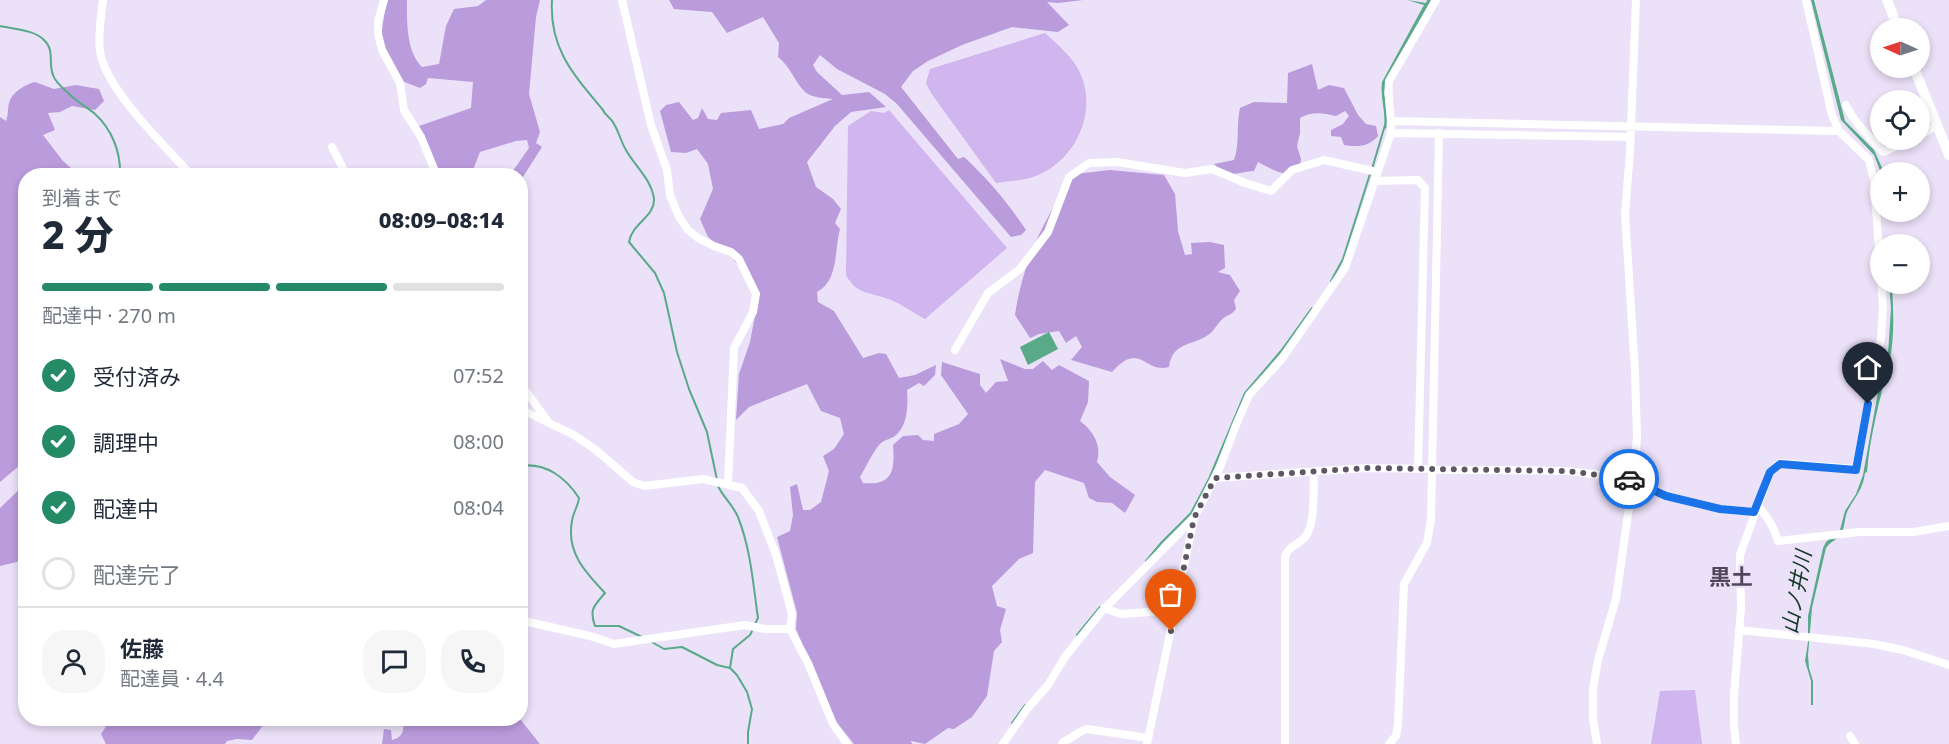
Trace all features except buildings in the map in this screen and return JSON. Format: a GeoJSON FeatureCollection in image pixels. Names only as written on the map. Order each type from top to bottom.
{"type":"FeatureCollection","features":[{"type":"Feature","properties":{"kind":"street"},"geometry":{"type":"LineString","coordinates":[[103,0],[100,51],[107,75],[121,96],[185,168]]}},
{"type":"Feature","properties":{"kind":"street"},"geometry":{"type":"LineString","coordinates":[[384,0],[378,21],[382,50],[400,83],[404,110],[421,137],[434,168]]}},
{"type":"Feature","properties":{"kind":"street"},"geometry":{"type":"LineString","coordinates":[[622,0],[651,125],[667,170],[670,195],[679,217],[688,230],[698,238],[731,252],[739,259],[756,294],[753,312],[734,348],[728,483]]}},
{"type":"Feature","properties":{"kind":"street"},"geometry":{"type":"LineString","coordinates":[[1062,744],[1074,737],[1078,731],[1087,729],[1148,741],[1194,518],[1215,478],[1249,395],[1281,360],[1345,268],[1391,133],[1389,81],[1436,0]]}},
{"type":"Feature","properties":{"kind":"street"},"geometry":{"type":"LineString","coordinates":[[1597,744],[1593,719],[1593,689],[1598,660],[1616,599],[1637,438],[1625,214],[1636,0]]}},
{"type":"Feature","properties":{"kind":"street"},"geometry":{"type":"LineString","coordinates":[[1736,744],[1734,696],[1740,630],[1740,555],[1756,508],[1770,472],[1780,464],[1856,470],[1881,338],[1882,307],[1874,180],[1869,160],[1847,129],[1832,115],[1806,0]]}},
{"type":"Feature","properties":{"kind":"street"},"geometry":{"type":"LineString","coordinates":[[1887,0],[1894,18]]}},
{"type":"Feature","properties":{"kind":"street"},"geometry":{"type":"LineString","coordinates":[[1918,78],[1949,155]]}},
{"type":"Feature","properties":{"kind":"street"},"geometry":{"type":"LineString","coordinates":[[1846,105],[1847,129]]}},
{"type":"Feature","properties":{"kind":"street"},"geometry":{"type":"LineString","coordinates":[[1392,121],[1847,129],[1865,130],[1870,136]]}},
{"type":"Feature","properties":{"kind":"street"},"geometry":{"type":"LineString","coordinates":[[1930,130],[1937,126]]}},
{"type":"Feature","properties":{"kind":"street"},"geometry":{"type":"LineString","coordinates":[[1391,133],[1630,137]]}},
{"type":"Feature","properties":{"kind":"street"},"geometry":{"type":"LineString","coordinates":[[1389,744],[1396,736],[1398,725],[1404,584],[1427,543],[1431,520],[1439,134]]}},
{"type":"Feature","properties":{"kind":"street"},"geometry":{"type":"LineString","coordinates":[[332,147],[342,168]]}},
{"type":"Feature","properties":{"kind":"street"},"geometry":{"type":"LineString","coordinates":[[955,350],[988,293],[1020,269],[1048,232],[1070,177],[1089,163],[1117,162],[1185,173],[1212,169],[1271,191],[1292,170],[1324,160],[1377,172]]}},
{"type":"Feature","properties":{"kind":"street"},"geometry":{"type":"LineString","coordinates":[[1374,181],[1418,180],[1425,188],[1418,469]]}},
{"type":"Feature","properties":{"kind":"street"},"geometry":{"type":"LineString","coordinates":[[528,394],[548,421]]}},
{"type":"Feature","properties":{"kind":"street"},"geometry":{"type":"LineString","coordinates":[[528,412],[548,421],[596,450],[633,482],[644,486],[703,479],[742,488],[759,511],[776,555],[792,614],[790,628],[808,663],[833,724],[847,744]]}},
{"type":"Feature","properties":{"kind":"street"},"geometry":{"type":"LineString","coordinates":[[1215,478],[1367,468],[1567,471],[1633,479],[1666,496],[1720,509],[1756,508],[1767,515],[1778,540],[1859,532],[1913,532],[1949,526]]}},
{"type":"Feature","properties":{"kind":"street"},"geometry":{"type":"LineString","coordinates":[[1285,744],[1285,557],[1290,548],[1307,534],[1311,521],[1314,471]]}},
{"type":"Feature","properties":{"kind":"street"},"geometry":{"type":"LineString","coordinates":[[1003,744],[1027,710],[1048,686],[1065,657],[1104,608],[1194,518]]}},
{"type":"Feature","properties":{"kind":"street"},"geometry":{"type":"LineString","coordinates":[[1104,608],[1121,614],[1175,610]]}},
{"type":"Feature","properties":{"kind":"street"},"geometry":{"type":"LineString","coordinates":[[528,622],[614,644],[746,625],[765,629],[790,628]]}},
{"type":"Feature","properties":{"kind":"street"},"geometry":{"type":"LineString","coordinates":[[1740,630],[1874,644],[1903,650],[1949,665]]}},
{"type":"Feature","properties":{"kind":"shaded area"},"geometry":{"type":"Polygon","coordinates":[[[388,0],[407,0],[410,45],[422,67],[439,64],[446,26],[454,9],[478,6],[486,0],[540,0],[536,17],[529,94],[540,132],[536,143],[542,147],[528,169],[515,168],[529,148],[527,140],[480,152],[474,168],[438,168],[419,126],[471,108],[473,82],[428,78],[426,84],[420,88],[402,81],[381,37],[388,0]]]}},
{"type":"Feature","properties":{"kind":"shaded area"},"geometry":{"type":"Polygon","coordinates":[[[669,0],[1083,0],[1047,2],[1069,25],[1058,32],[1012,27],[962,45],[928,61],[913,71],[901,87],[958,159],[964,157],[1005,201],[1026,230],[1021,235],[1011,237],[897,104],[885,94],[837,69],[820,55],[813,65],[817,72],[842,95],[869,92],[886,107],[851,112],[835,126],[807,162],[816,187],[833,199],[841,209],[835,223],[840,229],[832,273],[824,287],[817,292],[818,302],[834,311],[863,358],[879,353],[886,354],[899,378],[915,375],[936,365],[935,375],[924,386],[919,383],[907,390],[907,408],[903,426],[896,435],[882,442],[877,448],[860,477],[863,483],[881,482],[886,479],[892,469],[893,445],[903,436],[918,435],[923,440],[934,441],[934,434],[959,424],[968,414],[941,375],[942,362],[980,374],[980,385],[986,393],[996,382],[1008,381],[1000,359],[1025,369],[1033,369],[1043,361],[1052,370],[1059,365],[1089,381],[1088,402],[1080,421],[1095,439],[1098,450],[1097,462],[1110,477],[1135,495],[1125,513],[1112,503],[1097,502],[1089,498],[1084,483],[1045,470],[1035,482],[1033,553],[1019,559],[992,586],[997,606],[1006,609],[1000,630],[1002,642],[994,651],[987,696],[972,717],[954,729],[948,728],[925,744],[911,741],[912,744],[854,744],[834,719],[796,629],[797,613],[777,537],[790,531],[793,515],[790,487],[797,484],[803,510],[810,510],[821,502],[829,471],[823,456],[834,449],[844,434],[840,418],[821,411],[807,384],[749,407],[736,420],[739,374],[750,342],[756,310],[751,280],[731,257],[708,237],[700,219],[713,189],[708,164],[697,149],[686,153],[671,152],[660,111],[666,105],[679,102],[693,120],[698,118],[702,108],[708,119],[717,120],[721,113],[751,110],[759,129],[783,124],[789,118],[833,99],[811,95],[801,88],[778,57],[779,43],[763,17],[727,33],[712,12],[674,9],[669,0]]]}},
{"type":"Feature","properties":{"kind":"shaded area"},"geometry":{"type":"Polygon","coordinates":[[[1407,0],[1426,3],[1427,0],[1431,0],[1387,78],[1384,93],[1388,113],[1386,129],[1384,127],[1382,82],[1424,5],[1407,0]]]}},
{"type":"Feature","properties":{"kind":"shaded area"},"geometry":{"type":"Polygon","coordinates":[[[1811,0],[1814,0],[1845,121],[1870,146],[1870,150],[1874,150],[1879,162],[1877,162],[1874,155],[1841,120],[1811,0]]]}},
{"type":"Feature","properties":{"kind":"shaded area"},"geometry":{"type":"Polygon","coordinates":[[[1045,33],[1074,62],[1084,83],[1085,116],[1080,132],[1072,147],[1048,170],[1033,177],[996,183],[931,93],[926,83],[930,69],[1045,33]]]}},
{"type":"Feature","properties":{"kind":"shaded area"},"geometry":{"type":"Polygon","coordinates":[[[1312,64],[1318,90],[1329,85],[1344,88],[1358,115],[1366,124],[1376,126],[1378,136],[1363,145],[1344,145],[1341,137],[1331,136],[1331,130],[1343,124],[1349,116],[1345,111],[1336,116],[1313,114],[1300,118],[1297,146],[1301,159],[1299,171],[1283,173],[1258,162],[1254,171],[1229,174],[1214,164],[1234,160],[1240,108],[1254,102],[1287,103],[1288,73],[1312,64]]]}},
{"type":"Feature","properties":{"kind":"shaded area"},"geometry":{"type":"Polygon","coordinates":[[[35,82],[54,89],[76,85],[99,89],[104,101],[95,110],[72,106],[60,112],[48,113],[55,130],[43,135],[71,168],[18,168],[18,467],[0,482],[0,117],[6,121],[12,97],[28,84],[35,82]]]}},
{"type":"Feature","properties":{"kind":"shaded area"},"geometry":{"type":"Polygon","coordinates":[[[889,110],[1007,248],[925,319],[891,300],[860,290],[850,282],[846,275],[848,126],[871,111],[884,113],[889,110]]]}},
{"type":"Feature","properties":{"kind":"shaded area"},"geometry":{"type":"Polygon","coordinates":[[[1110,170],[1164,175],[1175,194],[1178,231],[1185,255],[1192,254],[1191,243],[1210,242],[1224,245],[1225,268],[1218,272],[1230,275],[1240,291],[1234,300],[1235,311],[1202,339],[1178,349],[1169,367],[1161,368],[1136,358],[1122,363],[1112,372],[1071,360],[1082,347],[1076,336],[1066,343],[1059,331],[1030,338],[1015,315],[1023,277],[1036,240],[1065,189],[1076,174],[1110,170]]]}},
{"type":"Feature","properties":{"kind":"shaded area"},"geometry":{"type":"Polygon","coordinates":[[[1890,294],[1893,294],[1892,349],[1873,429],[1867,472],[1860,489],[1847,512],[1842,533],[1826,548],[1812,608],[1808,655],[1813,681],[1813,705],[1811,705],[1811,681],[1805,661],[1808,616],[1823,548],[1826,542],[1840,530],[1845,511],[1856,494],[1863,475],[1878,392],[1888,354],[1890,294]]]}},
{"type":"Feature","properties":{"kind":"shaded area"},"geometry":{"type":"Polygon","coordinates":[[[1049,332],[1058,349],[1028,365],[1020,347],[1049,332]]]}},
{"type":"Feature","properties":{"kind":"shaded area"},"geometry":{"type":"Polygon","coordinates":[[[18,491],[18,562],[0,566],[0,508],[18,491]]]}},
{"type":"Feature","properties":{"kind":"shaded area"},"geometry":{"type":"Polygon","coordinates":[[[1695,690],[1702,744],[1651,744],[1660,691],[1695,690]]]}},
{"type":"Feature","properties":{"kind":"shaded area"},"geometry":{"type":"Polygon","coordinates":[[[106,726],[262,726],[252,740],[237,739],[227,741],[225,744],[106,744],[101,734],[106,726]]]}},
{"type":"Feature","properties":{"kind":"shaded area"},"geometry":{"type":"Polygon","coordinates":[[[403,726],[526,726],[540,744],[382,744],[384,729],[391,730],[392,740],[401,735],[403,726]]]}},
{"type":"Feature","properties":{"kind":"waterway"},"geometry":{"type":"LineString","coordinates":[[552,0],[552,17],[559,47],[573,73],[613,122],[629,156],[653,192],[651,211],[634,230],[629,242],[655,273],[664,293],[677,352],[707,432],[717,480]]}},
{"type":"Feature","properties":{"kind":"waterway"},"geometry":{"type":"LineString","coordinates":[[0,26],[35,34],[47,44],[55,80],[106,126],[117,150],[120,168]]}},
{"type":"Feature","properties":{"kind":"waterway"},"geometry":{"type":"LineString","coordinates":[[1372,169],[1385,125]]}},
{"type":"Feature","properties":{"kind":"waterway"},"geometry":{"type":"LineString","coordinates":[[1331,281],[1343,259],[1370,174]]}},
{"type":"Feature","properties":{"kind":"waterway"},"geometry":{"type":"LineString","coordinates":[[1146,561],[1191,513],[1209,479],[1245,393],[1281,351],[1312,308]]}},
{"type":"Feature","properties":{"kind":"waterway"},"geometry":{"type":"LineString","coordinates":[[528,465],[538,466],[554,473],[568,484],[579,498],[572,521],[572,542],[584,569],[605,593],[594,608],[592,616],[595,626],[619,626],[642,637]]}},
{"type":"Feature","properties":{"kind":"waterway"},"geometry":{"type":"LineString","coordinates":[[718,486],[736,513],[746,542],[758,618],[755,624]]}},
{"type":"Feature","properties":{"kind":"waterway"},"geometry":{"type":"LineString","coordinates":[[1077,635],[1100,607]]}},
{"type":"Feature","properties":{"kind":"waterway"},"geometry":{"type":"LineString","coordinates":[[730,668],[733,649],[750,635],[753,629]]}},
{"type":"Feature","properties":{"kind":"waterway"},"geometry":{"type":"LineString","coordinates":[[650,641],[664,649],[682,647],[717,665],[730,668],[737,675],[747,692],[752,709],[748,744]]}},
{"type":"Feature","properties":{"kind":"waterway"},"geometry":{"type":"LineString","coordinates":[[1012,723],[1025,705]]}},
{"type":"Feature","properties":{"kind":"way so far"},"geometry":{"type":"LineString","coordinates":[[1171,631],[1194,518],[1215,478],[1367,468],[1567,471],[1629,479]]}},
{"type":"Feature","properties":{"kind":"district","name":"黒土"},"geometry":{"type":"Point","coordinates":[1731,576]}},
{"type":"Feature","properties":{"kind":"route"},"geometry":{"type":"LineString","coordinates":[[1629,479],[1666,496],[1720,509],[1754,512],[1770,472],[1780,464],[1856,470],[1868,404]]}},
{"type":"Feature","properties":{"kind":"water label","name":"山ノ井川"},"geometry":{"type":"Point","coordinates":[1796,592]}}]}
